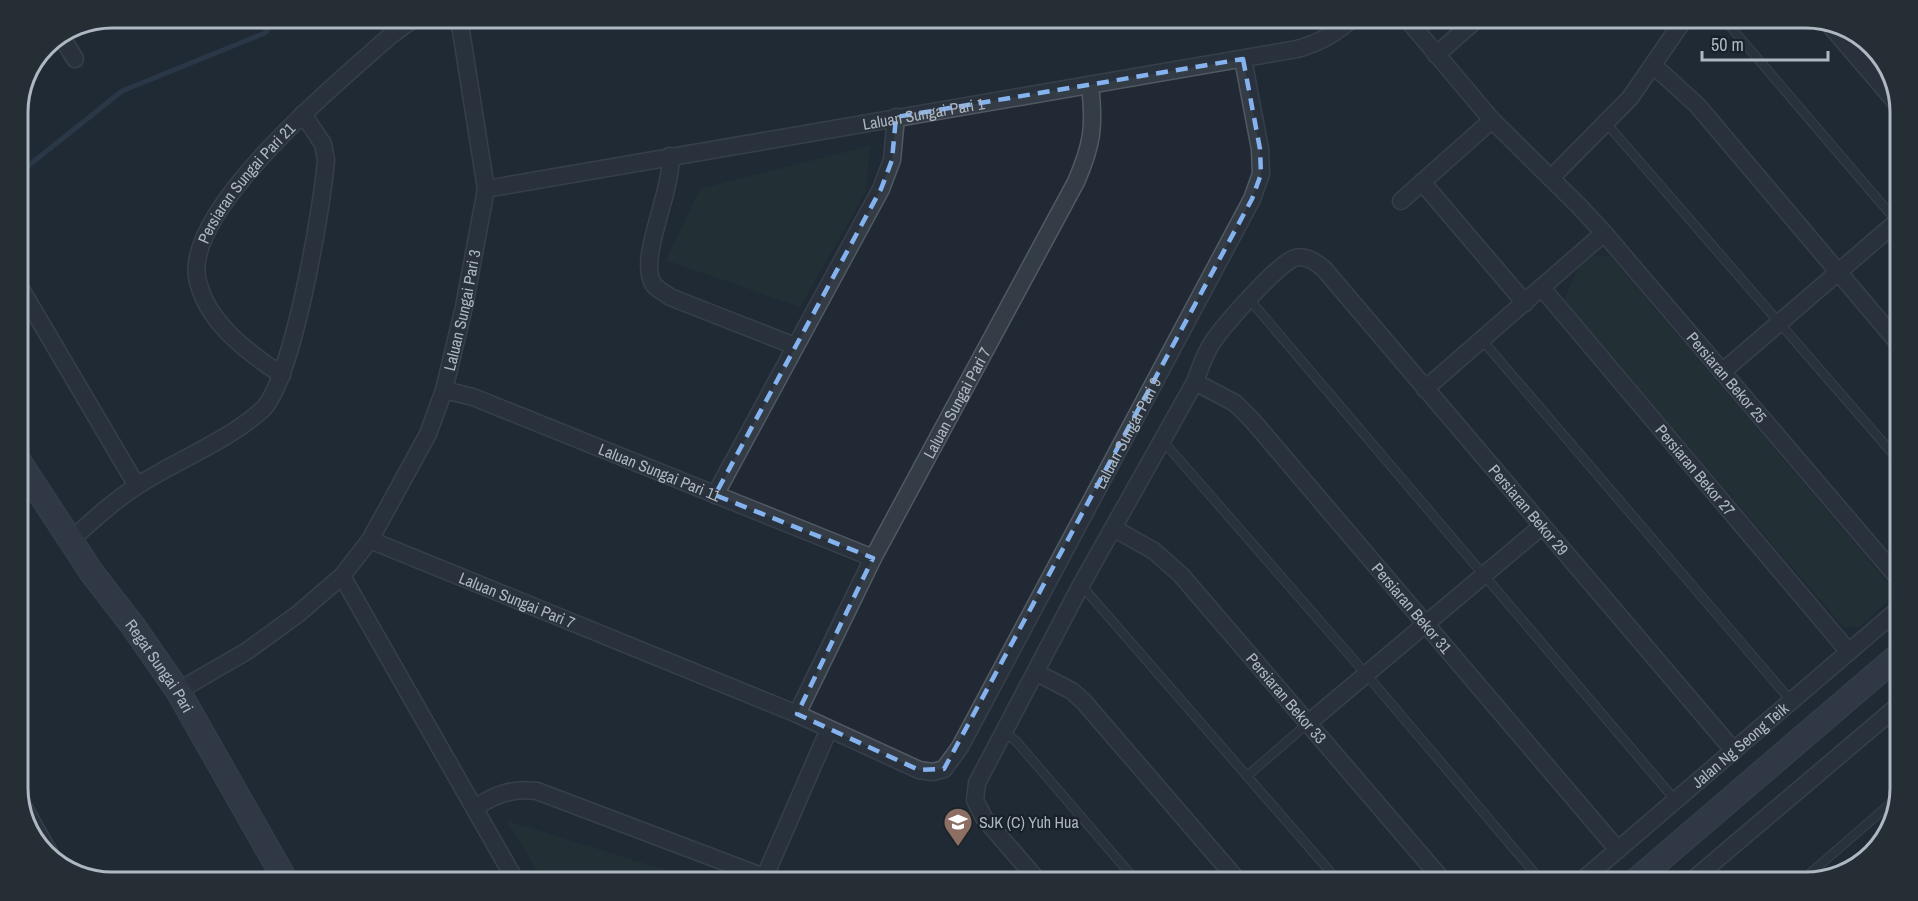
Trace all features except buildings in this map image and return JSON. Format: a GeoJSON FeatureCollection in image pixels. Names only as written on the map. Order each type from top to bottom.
{"type":"FeatureCollection","features":[{"type":"Feature","properties":{"kind":"main road","name":"Regat Sungai Pari"},"geometry":{"type":"LineString","coordinates":[[29,477],[70,541],[178,691],[281,872]]}},
{"type":"Feature","properties":{"kind":"main road","name":"Jalan Ng Seong Teik"},"geometry":{"type":"LineString","coordinates":[[1646,872],[1890,663]]}},
{"type":"Feature","properties":{"kind":"street","name":"Persiaran Sungai Pari 21"},"geometry":{"type":"LineString","coordinates":[[282,375],[236,342],[223,327],[208,303],[197,278],[198,254],[210,227],[248,172],[273,142],[401,28]]}},
{"type":"Feature","properties":{"kind":"street","name":"Laluan Sungai Pari 3"},"geometry":{"type":"LineString","coordinates":[[178,691],[247,651],[298,614],[342,576],[370,540],[428,434],[444,390],[464,307],[486,189],[461,28]]}},
{"type":"Feature","properties":{"kind":"street","name":"Laluan Sungai Pari 1"},"geometry":{"type":"LineString","coordinates":[[486,189],[1244,59],[1317,44],[1342,28]]}},
{"type":"Feature","properties":{"kind":"street","name":"Persiaran Bekor 25"},"geometry":{"type":"LineString","coordinates":[[1414,28],[1492,120],[1604,234],[1890,568]]}},
{"type":"Feature","properties":{"kind":"street"},"geometry":{"type":"LineString","coordinates":[[1436,55],[1467,28]]}},
{"type":"Feature","properties":{"kind":"street"},"geometry":{"type":"LineString","coordinates":[[1551,178],[1607,124],[1654,66],[1679,28]]}},
{"type":"Feature","properties":{"kind":"street"},"geometry":{"type":"LineString","coordinates":[[1839,36],[1887,92]]}},
{"type":"Feature","properties":{"kind":"street"},"geometry":{"type":"LineString","coordinates":[[66,43],[75,59]]}},
{"type":"Feature","properties":{"kind":"street","name":"Laluan Sungai Pari 9"},"geometry":{"type":"LineString","coordinates":[[919,770],[933,772],[944,769],[952,760],[1252,199],[1261,174],[1260,149],[1244,59]]}},
{"type":"Feature","properties":{"kind":"street"},"geometry":{"type":"LineString","coordinates":[[1654,66],[1697,105],[1889,333]]}},
{"type":"Feature","properties":{"kind":"street","name":"Laluan Sungai Pari 7"},"geometry":{"type":"LineString","coordinates":[[797,714],[873,558],[1076,182],[1090,150],[1093,122],[1090,86]]}},
{"type":"Feature","properties":{"kind":"street"},"geometry":{"type":"LineString","coordinates":[[70,541],[114,501],[238,428],[263,409],[275,393],[301,306],[326,160],[323,144],[303,114]]}},
{"type":"Feature","properties":{"kind":"street"},"geometry":{"type":"LineString","coordinates":[[715,495],[881,189],[892,160],[896,117]]}},
{"type":"Feature","properties":{"kind":"street"},"geometry":{"type":"LineString","coordinates":[[1401,201],[1492,120]]}},
{"type":"Feature","properties":{"kind":"street"},"geometry":{"type":"LineString","coordinates":[[670,156],[669,181],[648,265],[654,285],[670,297],[795,346]]}},
{"type":"Feature","properties":{"kind":"street"},"geometry":{"type":"LineString","coordinates":[[1422,182],[1525,303]]}},
{"type":"Feature","properties":{"kind":"street"},"geometry":{"type":"LineString","coordinates":[[1722,372],[1779,321],[1889,230]]}},
{"type":"Feature","properties":{"kind":"street"},"geometry":{"type":"LineString","coordinates":[[1425,389],[1604,234]]}},
{"type":"Feature","properties":{"kind":"street","name":"Persiaran Bekor 29"},"geometry":{"type":"LineString","coordinates":[[1249,299],[1287,262],[1296,257],[1314,261],[1324,269],[1541,527],[1734,751]]}},
{"type":"Feature","properties":{"kind":"street","name":"Persiaran Bekor 27"},"geometry":{"type":"LineString","coordinates":[[1542,288],[1849,652]]}},
{"type":"Feature","properties":{"kind":"street"},"geometry":{"type":"LineString","coordinates":[[1031,872],[984,818],[975,800],[977,783],[1037,673],[1081,585],[1115,529],[1195,382],[1209,347],[1249,299]]}},
{"type":"Feature","properties":{"kind":"street"},"geometry":{"type":"LineString","coordinates":[[29,303],[137,486]]}},
{"type":"Feature","properties":{"kind":"street","name":"Persiaran Bekor 31"},"geometry":{"type":"LineString","coordinates":[[1195,382],[1235,404],[1252,420],[1618,850]]}},
{"type":"Feature","properties":{"kind":"street","name":"Laluan Sungai Pari 11"},"geometry":{"type":"LineString","coordinates":[[444,390],[473,397],[873,558]]}},
{"type":"Feature","properties":{"kind":"street"},"geometry":{"type":"LineString","coordinates":[[1308,724],[1541,527]]}},
{"type":"Feature","properties":{"kind":"street","name":"Persiaran Bekor 33"},"geometry":{"type":"LineString","coordinates":[[1115,529],[1154,551],[1181,575],[1435,872]]}},
{"type":"Feature","properties":{"kind":"street","name":"Laluan Sungai Pari 7"},"geometry":{"type":"LineString","coordinates":[[370,540],[797,714],[919,770]]}},
{"type":"Feature","properties":{"kind":"street"},"geometry":{"type":"LineString","coordinates":[[342,576],[511,872]]}},
{"type":"Feature","properties":{"kind":"street","name":"Jalan Ng Seong Teik"},"geometry":{"type":"LineString","coordinates":[[1592,872],[1890,617]]}},
{"type":"Feature","properties":{"kind":"street"},"geometry":{"type":"LineString","coordinates":[[1037,673],[1072,691],[1084,702],[1231,872]]}},
{"type":"Feature","properties":{"kind":"street"},"geometry":{"type":"LineString","coordinates":[[1702,872],[1890,713]]}},
{"type":"Feature","properties":{"kind":"street"},"geometry":{"type":"LineString","coordinates":[[766,872],[829,729]]}},
{"type":"Feature","properties":{"kind":"street"},"geometry":{"type":"LineString","coordinates":[[475,808],[504,792],[519,789],[537,791],[743,872]]}},
{"type":"Feature","properties":{"kind":"lane"},"geometry":{"type":"LineString","coordinates":[[1732,28],[1889,211]]}},
{"type":"Feature","properties":{"kind":"lane"},"geometry":{"type":"LineString","coordinates":[[1607,124],[1890,450]]}},
{"type":"Feature","properties":{"kind":"lane"},"geometry":{"type":"LineString","coordinates":[[1249,299],[1676,801]]}},
{"type":"Feature","properties":{"kind":"lane"},"geometry":{"type":"LineString","coordinates":[[1482,340],[1792,702]]}},
{"type":"Feature","properties":{"kind":"lane"},"geometry":{"type":"LineString","coordinates":[[1162,440],[1366,674],[1534,872]]}},
{"type":"Feature","properties":{"kind":"lane"},"geometry":{"type":"LineString","coordinates":[[1081,585],[1330,872]]}},
{"type":"Feature","properties":{"kind":"lane"},"geometry":{"type":"LineString","coordinates":[[1247,776],[1308,724]]}},
{"type":"Feature","properties":{"kind":"lane"},"geometry":{"type":"LineString","coordinates":[[1004,732],[1016,741],[1129,872]]}},
{"type":"Feature","properties":{"kind":"lane"},"geometry":{"type":"LineString","coordinates":[[1812,872],[1888,806]]}},
{"type":"Feature","properties":{"kind":"highlighted area"},"geometry":{"type":"Polygon","coordinates":[[[1243,59],[1260,149],[1261,174],[1252,199],[944,769],[919,770],[797,714],[873,558],[715,495],[881,189],[892,160],[896,117],[1243,59]]]}},
{"type":"Feature","properties":{"kind":"green space"},"geometry":{"type":"Polygon","coordinates":[[[870,146],[865,193],[800,307],[666,260],[700,189],[870,146]]]}},
{"type":"Feature","properties":{"kind":"green space"},"geometry":{"type":"Polygon","coordinates":[[[1592,256],[1610,256],[1889,584],[1889,600],[1859,627],[1844,627],[1564,301],[1578,268],[1592,256]]]}},
{"type":"Feature","properties":{"kind":"green space"},"geometry":{"type":"Polygon","coordinates":[[[507,821],[672,872],[538,872],[507,821]]]}},
{"type":"Feature","properties":{"kind":"waterway"},"geometry":{"type":"LineString","coordinates":[[29,165],[122,91],[265,33],[269,28]]}},
{"type":"Feature","properties":{"kind":"place","name":"SJK (C) Yuh Hua"},"geometry":{"type":"Point","coordinates":[958,848]}}]}
